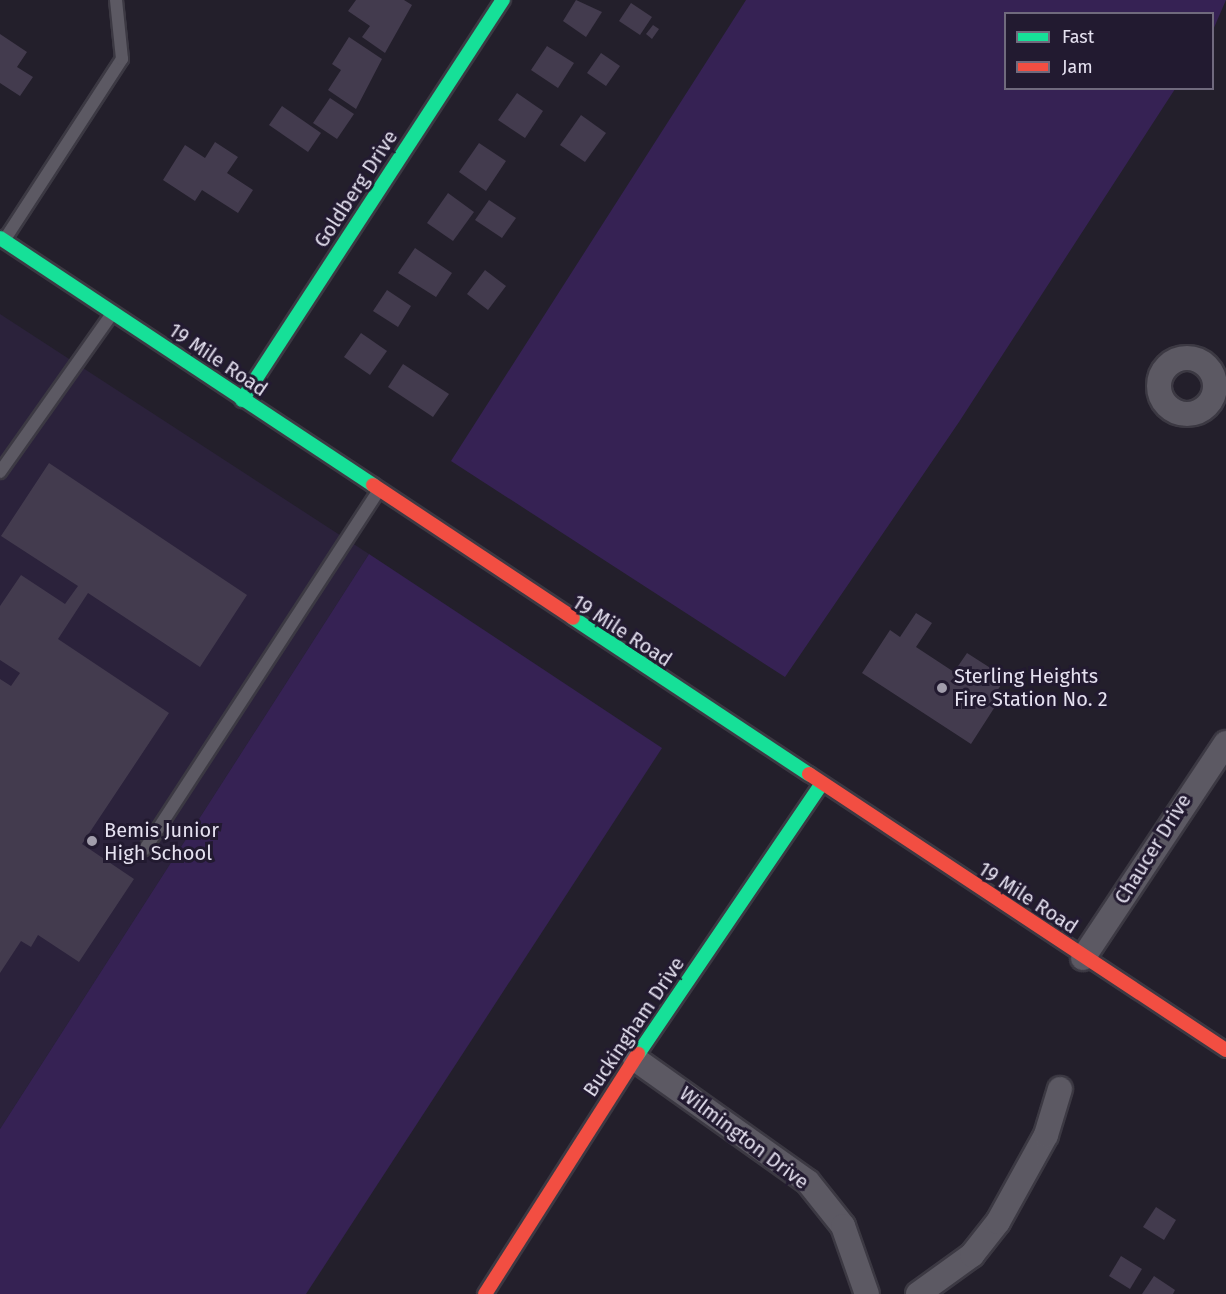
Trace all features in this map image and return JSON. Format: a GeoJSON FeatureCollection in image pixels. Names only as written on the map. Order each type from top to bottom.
{"type":"FeatureCollection","features":[{"type":"Feature","properties":{"kind":"street","name":"Goldberg Drive"},"geometry":{"type":"LineString","coordinates":[[242,400],[503,0]]}},
{"type":"Feature","properties":{"kind":"street","name":"19 Mile Road"},"geometry":{"type":"LineString","coordinates":[[2,239],[821,786],[1226,1050]]}},
{"type":"Feature","properties":{"kind":"street"},"geometry":{"type":"LineString","coordinates":[[1178,360],[1196,360],[1210,370],[1215,387],[1226,414],[1176,411],[1162,398],[1164,371],[1178,360]]}},
{"type":"Feature","properties":{"kind":"street"},"geometry":{"type":"LineString","coordinates":[[1194,413],[1210,403],[1215,387]]}},
{"type":"Feature","properties":{"kind":"street","name":"Chaucer Drive"},"geometry":{"type":"LineString","coordinates":[[1083,958],[1226,743]]}},
{"type":"Feature","properties":{"kind":"street","name":"Buckingham Drive"},"geometry":{"type":"LineString","coordinates":[[485,1294],[635,1059],[821,786]]}},
{"type":"Feature","properties":{"kind":"street","name":"Wilmington Drive"},"geometry":{"type":"LineString","coordinates":[[635,1059],[808,1182],[843,1226],[867,1294]]}},
{"type":"Feature","properties":{"kind":"street"},"geometry":{"type":"LineString","coordinates":[[918,1294],[972,1255],[998,1222],[1046,1135],[1060,1089]]}},
{"type":"Feature","properties":{"kind":"lane"},"geometry":{"type":"LineString","coordinates":[[2,239],[122,59],[116,0]]}},
{"type":"Feature","properties":{"kind":"lane"},"geometry":{"type":"LineString","coordinates":[[0,472],[112,313]]}},
{"type":"Feature","properties":{"kind":"lane"},"geometry":{"type":"LineString","coordinates":[[145,849],[378,491]]}},
{"type":"Feature","properties":{"kind":"shaded area"},"geometry":{"type":"Polygon","coordinates":[[[746,0],[1226,0],[1214,28],[1214,12],[1004,12],[1004,90],[1174,90],[959,422],[785,677],[451,461],[746,0]]]}},
{"type":"Feature","properties":{"kind":"shaded area","name":"Bemis Junior High School"},"geometry":{"type":"Polygon","coordinates":[[[0,314],[369,554],[0,1129],[0,314]]]}},
{"type":"Feature","properties":{"kind":"shaded area"},"geometry":{"type":"Polygon","coordinates":[[[369,554],[662,748],[306,1294],[0,1294],[0,1129],[369,554]]]}},
{"type":"Feature","properties":{"kind":"building"},"geometry":{"type":"Polygon","coordinates":[[[356,0],[404,0],[412,5],[385,53],[362,37],[370,26],[348,11],[356,0]]]}},
{"type":"Feature","properties":{"kind":"building"},"geometry":{"type":"Polygon","coordinates":[[[576,0],[602,12],[586,37],[563,21],[576,0]]]}},
{"type":"Feature","properties":{"kind":"building"},"geometry":{"type":"Polygon","coordinates":[[[631,3],[652,17],[640,35],[619,21],[631,3]]]}},
{"type":"Feature","properties":{"kind":"building"},"geometry":{"type":"Polygon","coordinates":[[[653,25],[659,29],[652,39],[646,34],[653,25]]]}},
{"type":"Feature","properties":{"kind":"building"},"geometry":{"type":"Polygon","coordinates":[[[0,34],[27,52],[17,67],[33,77],[20,96],[0,83],[0,34]]]}},
{"type":"Feature","properties":{"kind":"building"},"geometry":{"type":"Polygon","coordinates":[[[349,37],[382,59],[356,109],[328,90],[341,70],[332,64],[349,37]]]}},
{"type":"Feature","properties":{"kind":"building"},"geometry":{"type":"Polygon","coordinates":[[[547,46],[574,63],[558,88],[531,70],[547,46]]]}},
{"type":"Feature","properties":{"kind":"building"},"geometry":{"type":"Polygon","coordinates":[[[601,53],[620,66],[606,86],[587,73],[601,53]]]}},
{"type":"Feature","properties":{"kind":"building"},"geometry":{"type":"Polygon","coordinates":[[[517,93],[543,111],[525,138],[498,120],[517,93]]]}},
{"type":"Feature","properties":{"kind":"building"},"geometry":{"type":"Polygon","coordinates":[[[330,98],[354,114],[337,139],[313,123],[330,98]]]}},
{"type":"Feature","properties":{"kind":"building"},"geometry":{"type":"Polygon","coordinates":[[[282,106],[321,133],[308,152],[269,125],[282,106]]]}},
{"type":"Feature","properties":{"kind":"building"},"geometry":{"type":"Polygon","coordinates":[[[581,115],[606,133],[585,162],[560,145],[581,115]]]}},
{"type":"Feature","properties":{"kind":"building"},"geometry":{"type":"Polygon","coordinates":[[[215,142],[238,157],[227,173],[253,190],[238,213],[202,190],[195,201],[163,180],[185,145],[205,158],[215,142]]]}},
{"type":"Feature","properties":{"kind":"building"},"geometry":{"type":"Polygon","coordinates":[[[479,143],[506,161],[486,191],[459,172],[479,143]]]}},
{"type":"Feature","properties":{"kind":"building"},"geometry":{"type":"Polygon","coordinates":[[[448,193],[474,212],[453,241],[427,223],[448,193]]]}},
{"type":"Feature","properties":{"kind":"building"},"geometry":{"type":"Polygon","coordinates":[[[489,200],[516,218],[502,238],[475,220],[489,200]]]}},
{"type":"Feature","properties":{"kind":"building"},"geometry":{"type":"Polygon","coordinates":[[[415,248],[452,273],[436,297],[398,273],[415,248]]]}},
{"type":"Feature","properties":{"kind":"building"},"geometry":{"type":"Polygon","coordinates":[[[485,270],[506,286],[488,310],[467,294],[485,270]]]}},
{"type":"Feature","properties":{"kind":"building"},"geometry":{"type":"Polygon","coordinates":[[[387,290],[411,306],[398,327],[373,311],[387,290]]]}},
{"type":"Feature","properties":{"kind":"building"},"geometry":{"type":"Polygon","coordinates":[[[361,333],[387,351],[370,375],[344,357],[361,333]]]}},
{"type":"Feature","properties":{"kind":"building"},"geometry":{"type":"Polygon","coordinates":[[[403,364],[449,394],[433,417],[388,387],[403,364]]]}},
{"type":"Feature","properties":{"kind":"building"},"geometry":{"type":"Polygon","coordinates":[[[49,463],[247,595],[200,667],[88,593],[58,639],[169,713],[82,844],[134,879],[79,962],[38,935],[31,947],[21,941],[0,973],[0,679],[11,686],[20,673],[0,660],[0,606],[21,575],[65,604],[78,586],[1,536],[49,463]]]}},
{"type":"Feature","properties":{"kind":"building","name":"Sterling Heights Fire Station No. 2"},"geometry":{"type":"Polygon","coordinates":[[[916,613],[932,623],[916,647],[954,672],[967,653],[1006,678],[992,698],[998,702],[971,744],[862,673],[890,630],[900,637],[916,613]]]}},
{"type":"Feature","properties":{"kind":"building"},"geometry":{"type":"Polygon","coordinates":[[[1156,1207],[1176,1220],[1164,1240],[1143,1227],[1156,1207]]]}},
{"type":"Feature","properties":{"kind":"building"},"geometry":{"type":"Polygon","coordinates":[[[1121,1256],[1142,1269],[1130,1289],[1109,1276],[1121,1256]]]}},
{"type":"Feature","properties":{"kind":"building"},"geometry":{"type":"Polygon","coordinates":[[[1154,1276],[1175,1290],[1173,1294],[1142,1294],[1154,1276]]]}},
{"type":"Feature","properties":{"kind":"traffic: fast"},"geometry":{"type":"LineString","coordinates":[[242,400],[503,0]]}},
{"type":"Feature","properties":{"kind":"traffic: fast"},"geometry":{"type":"LineString","coordinates":[[0,238],[373,485]]}},
{"type":"Feature","properties":{"kind":"traffic: fast"},"geometry":{"type":"LineString","coordinates":[[573,618],[809,774]]}},
{"type":"Feature","properties":{"kind":"traffic: fast"},"geometry":{"type":"LineString","coordinates":[[638,1054],[821,785]]}},
{"type":"Feature","properties":{"kind":"traffic: jam"},"geometry":{"type":"LineString","coordinates":[[373,485],[573,618]]}},
{"type":"Feature","properties":{"kind":"traffic: jam"},"geometry":{"type":"LineString","coordinates":[[809,774],[1226,1050]]}},
{"type":"Feature","properties":{"kind":"traffic: jam"},"geometry":{"type":"LineString","coordinates":[[485,1294],[638,1054]]}},
{"type":"Feature","properties":{"kind":"place","name":"Sterling Heights Fire Station No. 2"},"geometry":{"type":"Point","coordinates":[942,688]}},
{"type":"Feature","properties":{"kind":"place","name":"Bemis Junior High School"},"geometry":{"type":"Point","coordinates":[92,841]}}]}
